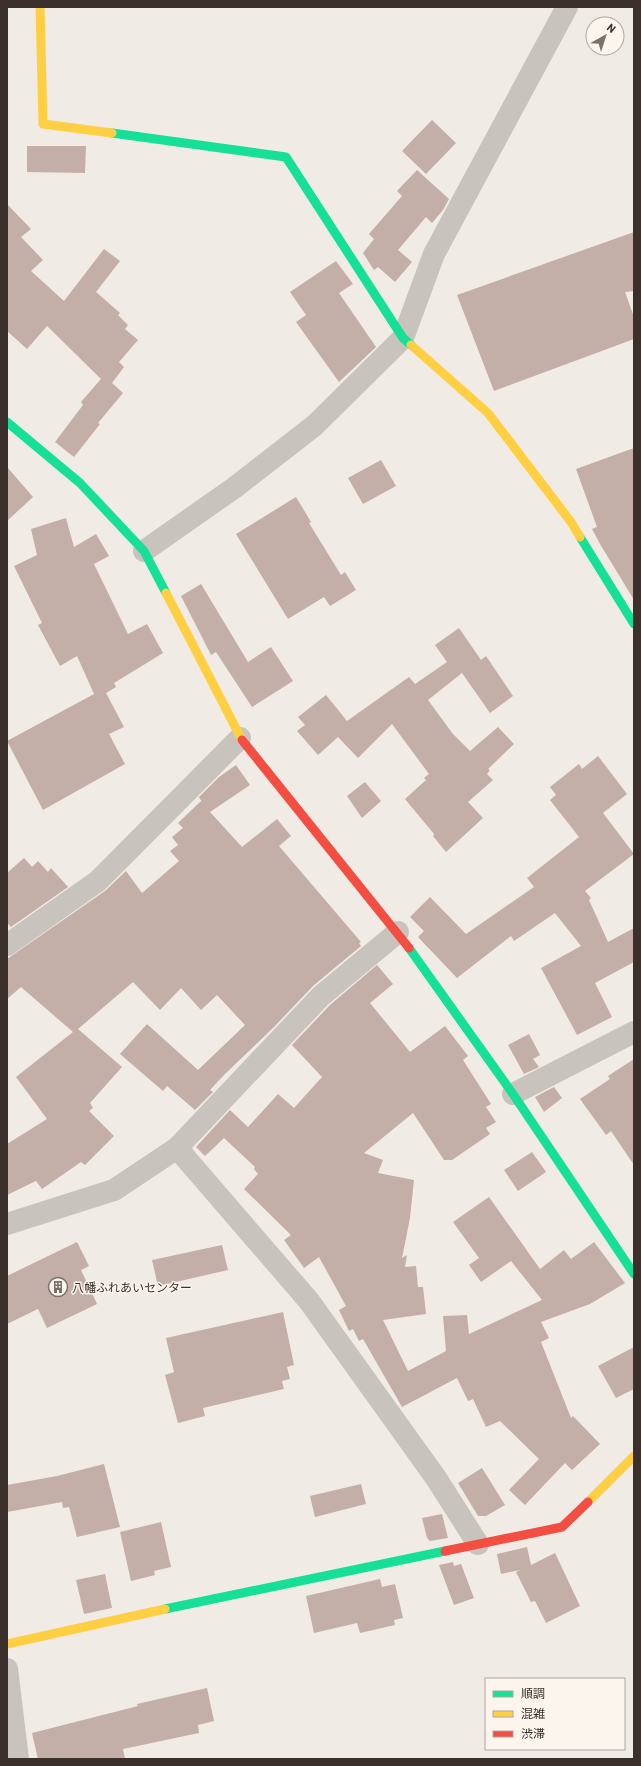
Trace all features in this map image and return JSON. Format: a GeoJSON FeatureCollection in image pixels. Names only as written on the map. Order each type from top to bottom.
{"type":"FeatureCollection","features":[{"type":"Feature","properties":{"kind":"street"},"geometry":{"type":"LineString","coordinates":[[40,7],[43,124],[286,157],[403,338],[488,412],[571,522],[634,624]]}},
{"type":"Feature","properties":{"kind":"street"},"geometry":{"type":"LineString","coordinates":[[144,551],[234,488],[315,425],[403,338],[434,254],[567,7]]}},
{"type":"Feature","properties":{"kind":"street"},"geometry":{"type":"LineString","coordinates":[[7,422],[80,483],[144,551],[240,738],[398,932],[513,1094],[634,1274]]}},
{"type":"Feature","properties":{"kind":"street"},"geometry":{"type":"LineString","coordinates":[[7,945],[98,881],[240,738]]}},
{"type":"Feature","properties":{"kind":"street"},"geometry":{"type":"LineString","coordinates":[[7,1224],[114,1190],[177,1148],[321,996],[398,932]]}},
{"type":"Feature","properties":{"kind":"street"},"geometry":{"type":"LineString","coordinates":[[513,1094],[634,1032]]}},
{"type":"Feature","properties":{"kind":"street"},"geometry":{"type":"LineString","coordinates":[[177,1148],[309,1301],[436,1478],[478,1544]]}},
{"type":"Feature","properties":{"kind":"street"},"geometry":{"type":"LineString","coordinates":[[7,1644],[202,1601],[562,1527],[634,1456]]}},
{"type":"Feature","properties":{"kind":"street"},"geometry":{"type":"LineString","coordinates":[[7,1669],[18,1759]]}},
{"type":"Feature","properties":{"kind":"building"},"geometry":{"type":"Polygon","coordinates":[[[432,120],[456,143],[426,174],[402,151],[432,120]]]}},
{"type":"Feature","properties":{"kind":"building"},"geometry":{"type":"Polygon","coordinates":[[[27,146],[86,146],[85,173],[27,172],[27,146]]]}},
{"type":"Feature","properties":{"kind":"building"},"geometry":{"type":"Polygon","coordinates":[[[417,170],[449,199],[443,210],[432,223],[426,217],[398,250],[412,262],[395,282],[378,267],[374,270],[363,253],[374,239],[369,234],[402,196],[397,191],[417,170]]]}},
{"type":"Feature","properties":{"kind":"building"},"geometry":{"type":"Polygon","coordinates":[[[7,204],[31,229],[21,237],[43,260],[31,271],[64,301],[104,249],[120,261],[96,292],[120,313],[118,315],[128,325],[125,329],[138,340],[119,362],[124,367],[112,383],[123,393],[98,423],[100,424],[74,457],[55,442],[83,405],[81,402],[101,379],[47,326],[27,349],[7,331],[7,204]]]}},
{"type":"Feature","properties":{"kind":"building"},"geometry":{"type":"Polygon","coordinates":[[[634,232],[634,291],[625,292],[634,317],[634,339],[494,391],[457,295],[634,232]]]}},
{"type":"Feature","properties":{"kind":"building"},"geometry":{"type":"Polygon","coordinates":[[[336,261],[353,284],[339,293],[376,347],[339,382],[296,322],[306,315],[290,292],[336,261]]]}},
{"type":"Feature","properties":{"kind":"building"},"geometry":{"type":"Polygon","coordinates":[[[634,448],[634,600],[592,529],[597,527],[576,469],[634,448]]]}},
{"type":"Feature","properties":{"kind":"building"},"geometry":{"type":"Polygon","coordinates":[[[381,460],[396,486],[363,504],[348,478],[381,460]]]}},
{"type":"Feature","properties":{"kind":"building"},"geometry":{"type":"Polygon","coordinates":[[[7,467],[33,497],[7,521],[7,467]]]}},
{"type":"Feature","properties":{"kind":"building"},"geometry":{"type":"Polygon","coordinates":[[[296,497],[311,522],[309,523],[341,575],[345,572],[356,590],[330,606],[324,597],[288,619],[236,534],[296,497]]]}},
{"type":"Feature","properties":{"kind":"building"},"geometry":{"type":"Polygon","coordinates":[[[66,518],[74,547],[96,534],[109,556],[94,564],[128,634],[147,624],[163,653],[114,683],[116,687],[106,693],[124,727],[109,734],[125,764],[43,810],[7,741],[94,694],[77,656],[60,666],[38,625],[42,623],[14,566],[37,555],[31,529],[66,518]]]}},
{"type":"Feature","properties":{"kind":"building"},"geometry":{"type":"Polygon","coordinates":[[[201,584],[248,662],[271,647],[293,681],[252,707],[216,652],[211,655],[181,596],[201,584]]]}},
{"type":"Feature","properties":{"kind":"building"},"geometry":{"type":"Polygon","coordinates":[[[459,628],[481,660],[486,656],[513,696],[490,713],[462,673],[428,700],[453,734],[470,751],[498,727],[514,744],[488,769],[490,770],[487,774],[493,780],[468,802],[483,818],[446,852],[433,836],[434,834],[405,799],[426,780],[424,778],[429,774],[392,724],[358,758],[338,737],[318,755],[297,731],[305,725],[298,717],[326,695],[347,721],[409,677],[415,684],[447,662],[435,645],[459,628]]]}},
{"type":"Feature","properties":{"kind":"building"},"geometry":{"type":"Polygon","coordinates":[[[598,756],[627,794],[603,813],[634,854],[585,891],[591,898],[589,900],[608,942],[634,928],[634,962],[595,983],[612,1017],[577,1035],[541,968],[581,946],[555,913],[514,941],[511,936],[457,978],[418,937],[424,931],[410,917],[430,897],[466,934],[534,887],[527,878],[579,837],[550,800],[556,795],[550,787],[579,764],[582,769],[598,756]]]}},
{"type":"Feature","properties":{"kind":"building"},"geometry":{"type":"Polygon","coordinates":[[[236,765],[250,785],[210,812],[242,847],[277,819],[291,836],[279,846],[361,942],[359,943],[361,946],[313,986],[274,1027],[224,1075],[210,1090],[213,1092],[195,1110],[167,1086],[163,1091],[120,1054],[147,1024],[198,1070],[245,1025],[217,995],[201,1010],[181,988],[160,1010],[133,982],[78,1029],[122,1067],[90,1103],[93,1108],[89,1111],[114,1136],[85,1165],[81,1162],[42,1189],[36,1181],[7,1195],[7,1144],[47,1119],[16,1077],[73,1032],[21,987],[7,999],[7,959],[105,891],[126,871],[142,893],[179,861],[170,851],[178,845],[172,837],[183,828],[178,823],[201,801],[203,804],[199,797],[219,777],[236,765]]]}},
{"type":"Feature","properties":{"kind":"building"},"geometry":{"type":"Polygon","coordinates":[[[365,782],[381,801],[362,818],[347,796],[365,782]]]}},
{"type":"Feature","properties":{"kind":"building"},"geometry":{"type":"Polygon","coordinates":[[[24,858],[32,867],[38,861],[48,872],[51,868],[68,887],[11,927],[7,923],[7,873],[24,858]]]}},
{"type":"Feature","properties":{"kind":"building"},"geometry":{"type":"Polygon","coordinates":[[[377,965],[393,984],[370,1003],[410,1052],[445,1026],[468,1056],[463,1060],[491,1104],[486,1107],[496,1122],[486,1128],[490,1134],[452,1160],[444,1160],[413,1113],[364,1153],[383,1160],[378,1173],[414,1180],[410,1218],[402,1258],[407,1255],[405,1267],[416,1266],[418,1287],[423,1287],[426,1314],[383,1320],[408,1371],[446,1351],[443,1316],[467,1315],[469,1334],[542,1300],[511,1261],[481,1282],[469,1265],[479,1258],[453,1222],[489,1197],[540,1269],[564,1250],[571,1259],[594,1242],[625,1283],[590,1304],[541,1322],[549,1338],[541,1342],[571,1418],[573,1416],[600,1444],[572,1470],[565,1463],[525,1505],[509,1490],[539,1459],[500,1421],[486,1427],[473,1399],[468,1401],[457,1378],[402,1407],[363,1339],[359,1341],[353,1329],[349,1331],[339,1310],[346,1306],[319,1257],[304,1268],[284,1240],[291,1235],[244,1189],[258,1174],[254,1169],[255,1167],[224,1138],[205,1156],[196,1147],[230,1110],[248,1127],[278,1094],[294,1108],[322,1077],[292,1045],[330,1005],[377,965]]]}},
{"type":"Feature","properties":{"kind":"building"},"geometry":{"type":"Polygon","coordinates":[[[529,1034],[540,1055],[533,1059],[539,1067],[524,1074],[508,1045],[529,1034]]]}},
{"type":"Feature","properties":{"kind":"building"},"geometry":{"type":"Polygon","coordinates":[[[634,1059],[634,1165],[611,1131],[606,1135],[580,1099],[610,1079],[608,1076],[634,1059]]]}},
{"type":"Feature","properties":{"kind":"building"},"geometry":{"type":"Polygon","coordinates":[[[554,1087],[562,1098],[544,1112],[535,1097],[554,1087]]]}},
{"type":"Feature","properties":{"kind":"building"},"geometry":{"type":"Polygon","coordinates":[[[532,1152],[546,1172],[518,1191],[504,1170],[532,1152]]]}},
{"type":"Feature","properties":{"kind":"building","name":"八幡ふれあいセンター"},"geometry":{"type":"Polygon","coordinates":[[[77,1242],[89,1266],[81,1270],[97,1304],[47,1328],[38,1309],[7,1324],[7,1276],[77,1242]]]}},
{"type":"Feature","properties":{"kind":"building"},"geometry":{"type":"Polygon","coordinates":[[[222,1245],[228,1270],[158,1286],[152,1260],[222,1245]]]}},
{"type":"Feature","properties":{"kind":"building"},"geometry":{"type":"Polygon","coordinates":[[[283,1312],[294,1365],[287,1367],[290,1379],[282,1381],[284,1389],[203,1408],[205,1416],[178,1423],[165,1375],[174,1372],[166,1338],[283,1312]]]}},
{"type":"Feature","properties":{"kind":"building"},"geometry":{"type":"Polygon","coordinates":[[[634,1347],[634,1389],[616,1398],[598,1366],[634,1347]]]}},
{"type":"Feature","properties":{"kind":"building"},"geometry":{"type":"Polygon","coordinates":[[[104,1464],[120,1527],[77,1537],[69,1507],[63,1508],[62,1502],[7,1512],[7,1485],[57,1476],[104,1464]]]}},
{"type":"Feature","properties":{"kind":"building"},"geometry":{"type":"Polygon","coordinates":[[[482,1468],[505,1505],[486,1516],[478,1516],[458,1483],[482,1468]]]}},
{"type":"Feature","properties":{"kind":"building"},"geometry":{"type":"Polygon","coordinates":[[[361,1484],[366,1504],[315,1517],[310,1496],[361,1484]]]}},
{"type":"Feature","properties":{"kind":"building"},"geometry":{"type":"Polygon","coordinates":[[[442,1514],[448,1538],[430,1541],[427,1538],[422,1518],[442,1514]]]}},
{"type":"Feature","properties":{"kind":"building"},"geometry":{"type":"Polygon","coordinates":[[[161,1522],[171,1567],[154,1571],[155,1575],[131,1581],[120,1532],[161,1522]]]}},
{"type":"Feature","properties":{"kind":"building"},"geometry":{"type":"Polygon","coordinates":[[[527,1547],[531,1565],[555,1553],[580,1606],[546,1623],[535,1601],[531,1602],[516,1572],[520,1570],[501,1574],[497,1554],[527,1547]]]}},
{"type":"Feature","properties":{"kind":"building"},"geometry":{"type":"Polygon","coordinates":[[[453,1562],[454,1566],[461,1564],[474,1598],[454,1605],[439,1565],[453,1562]]]}},
{"type":"Feature","properties":{"kind":"building"},"geometry":{"type":"Polygon","coordinates":[[[105,1574],[112,1608],[84,1614],[76,1580],[105,1574]]]}},
{"type":"Feature","properties":{"kind":"building"},"geometry":{"type":"Polygon","coordinates":[[[380,1579],[382,1587],[395,1584],[403,1618],[394,1620],[395,1625],[360,1633],[357,1623],[314,1633],[306,1596],[380,1579]]]}},
{"type":"Feature","properties":{"kind":"building"},"geometry":{"type":"Polygon","coordinates":[[[207,1688],[214,1721],[198,1725],[199,1733],[123,1749],[125,1759],[38,1759],[32,1733],[138,1706],[137,1704],[207,1688]]]}},
{"type":"Feature","properties":{"kind":"traffic: fast"},"geometry":{"type":"LineString","coordinates":[[112,133],[286,157],[403,338],[411,345]]}},
{"type":"Feature","properties":{"kind":"traffic: fast"},"geometry":{"type":"LineString","coordinates":[[7,422],[80,483],[144,551],[166,593]]}},
{"type":"Feature","properties":{"kind":"traffic: fast"},"geometry":{"type":"LineString","coordinates":[[580,537],[634,624]]}},
{"type":"Feature","properties":{"kind":"traffic: fast"},"geometry":{"type":"LineString","coordinates":[[409,948],[513,1094],[634,1274]]}},
{"type":"Feature","properties":{"kind":"traffic: fast"},"geometry":{"type":"LineString","coordinates":[[165,1609],[445,1551]]}},
{"type":"Feature","properties":{"kind":"traffic: slow"},"geometry":{"type":"LineString","coordinates":[[40,7],[43,124],[112,133]]}},
{"type":"Feature","properties":{"kind":"traffic: slow"},"geometry":{"type":"LineString","coordinates":[[411,345],[488,413],[571,522],[580,537]]}},
{"type":"Feature","properties":{"kind":"traffic: slow"},"geometry":{"type":"LineString","coordinates":[[166,593],[242,740]]}},
{"type":"Feature","properties":{"kind":"traffic: slow"},"geometry":{"type":"LineString","coordinates":[[588,1502],[634,1456]]}},
{"type":"Feature","properties":{"kind":"traffic: slow"},"geometry":{"type":"LineString","coordinates":[[7,1644],[165,1609]]}},
{"type":"Feature","properties":{"kind":"traffic: jam"},"geometry":{"type":"LineString","coordinates":[[242,740],[409,948]]}},
{"type":"Feature","properties":{"kind":"traffic: jam"},"geometry":{"type":"LineString","coordinates":[[445,1551],[562,1527],[588,1502]]}},
{"type":"Feature","properties":{"kind":"place","name":"八幡ふれあいセンター"},"geometry":{"type":"Point","coordinates":[58,1287]}}]}
